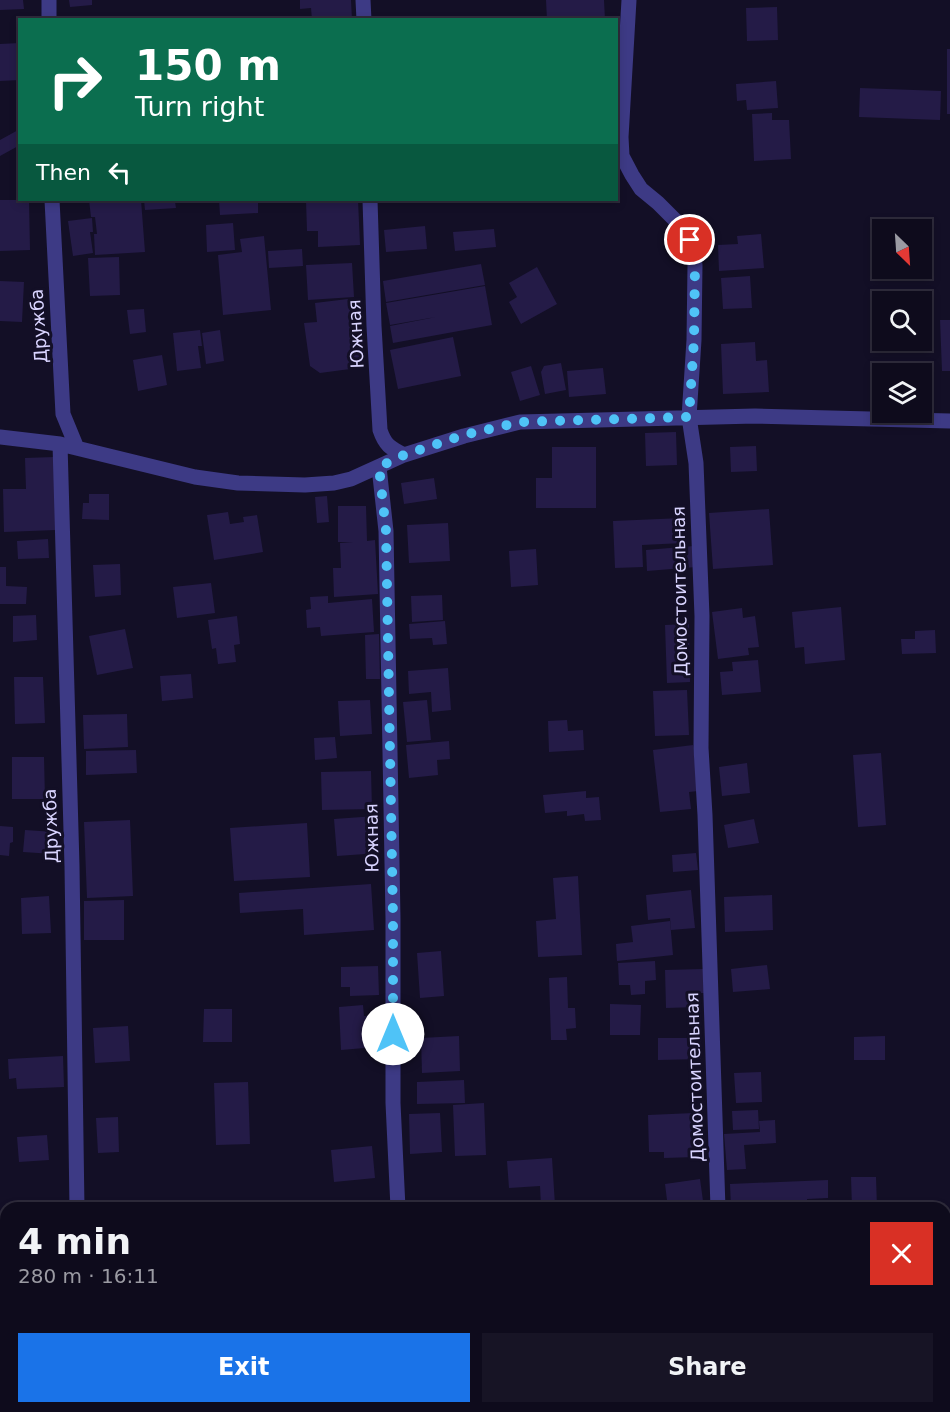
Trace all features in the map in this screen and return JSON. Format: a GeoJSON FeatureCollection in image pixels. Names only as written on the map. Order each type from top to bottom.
{"type":"FeatureCollection","features":[{"type":"Feature","properties":{"kind":"street"},"geometry":{"type":"LineString","coordinates":[[49,0],[49,18]]}},
{"type":"Feature","properties":{"kind":"street"},"geometry":{"type":"LineString","coordinates":[[363,0],[364,18]]}},
{"type":"Feature","properties":{"kind":"street","name":"Домостоительная"},"geometry":{"type":"LineString","coordinates":[[629,0],[621,125],[622,156],[641,189],[678,223],[690,240],[695,265],[694,340],[689,417],[696,463],[702,616],[701,748],[718,1202]]}},
{"type":"Feature","properties":{"kind":"street","name":"Дружба"},"geometry":{"type":"LineString","coordinates":[[52,201],[63,414],[77,448]]}},
{"type":"Feature","properties":{"kind":"street","name":"Южная"},"geometry":{"type":"LineString","coordinates":[[370,201],[380,430],[384,441],[391,449],[404,455]]}},
{"type":"Feature","properties":{"kind":"street"},"geometry":{"type":"LineString","coordinates":[[0,437],[60,444],[195,477],[238,483],[305,485],[351,479],[404,455],[464,435],[520,422],[689,417],[816,417],[950,421]]}},
{"type":"Feature","properties":{"kind":"street","name":"Дружба"},"geometry":{"type":"LineString","coordinates":[[60,444],[72,866],[77,1202]]}},
{"type":"Feature","properties":{"kind":"street","name":"Южная"},"geometry":{"type":"LineString","coordinates":[[379,467],[386,531],[393,918],[393,1103],[398,1202]]}},
{"type":"Feature","properties":{"kind":"building"},"geometry":{"type":"Polygon","coordinates":[[[0,0],[23,0],[24,9],[0,10],[0,0]]]}},
{"type":"Feature","properties":{"kind":"building"},"geometry":{"type":"Polygon","coordinates":[[[69,0],[92,0],[92,5],[70,7],[69,0]]]}},
{"type":"Feature","properties":{"kind":"building"},"geometry":{"type":"Polygon","coordinates":[[[300,0],[351,0],[352,18],[312,18],[311,8],[300,9],[300,0]]]}},
{"type":"Feature","properties":{"kind":"building"},"geometry":{"type":"Polygon","coordinates":[[[546,0],[604,0],[605,18],[547,18],[546,0]]]}},
{"type":"Feature","properties":{"kind":"building"},"geometry":{"type":"Polygon","coordinates":[[[777,7],[778,40],[747,41],[746,8],[777,7]]]}},
{"type":"Feature","properties":{"kind":"building"},"geometry":{"type":"Polygon","coordinates":[[[18,43],[18,80],[0,81],[0,44],[18,43]]]}},
{"type":"Feature","properties":{"kind":"building"},"geometry":{"type":"Polygon","coordinates":[[[947,49],[950,49],[950,114],[947,114],[947,49]]]}},
{"type":"Feature","properties":{"kind":"building"},"geometry":{"type":"Polygon","coordinates":[[[776,81],[778,108],[747,110],[746,100],[737,101],[736,84],[776,81]]]}},
{"type":"Feature","properties":{"kind":"building"},"geometry":{"type":"Polygon","coordinates":[[[860,88],[941,91],[940,120],[859,117],[860,88]]]}},
{"type":"Feature","properties":{"kind":"building"},"geometry":{"type":"Polygon","coordinates":[[[772,113],[772,120],[789,120],[791,159],[754,161],[752,114],[772,113]]]}},
{"type":"Feature","properties":{"kind":"building"},"geometry":{"type":"Polygon","coordinates":[[[18,130],[18,146],[0,156],[0,140],[18,130]]]}},
{"type":"Feature","properties":{"kind":"building"},"geometry":{"type":"Polygon","coordinates":[[[0,200],[29,201],[30,250],[0,251],[0,200]]]}},
{"type":"Feature","properties":{"kind":"building"},"geometry":{"type":"Polygon","coordinates":[[[89,201],[141,201],[145,252],[95,255],[94,234],[97,234],[95,217],[91,217],[89,201]]]}},
{"type":"Feature","properties":{"kind":"building"},"geometry":{"type":"Polygon","coordinates":[[[144,201],[186,201],[175,202],[176,208],[145,210],[144,201]]]}},
{"type":"Feature","properties":{"kind":"building"},"geometry":{"type":"Polygon","coordinates":[[[219,201],[258,201],[258,213],[220,215],[219,201]]]}},
{"type":"Feature","properties":{"kind":"building"},"geometry":{"type":"Polygon","coordinates":[[[306,201],[358,201],[360,245],[318,247],[318,231],[307,231],[306,201]]]}},
{"type":"Feature","properties":{"kind":"building"},"geometry":{"type":"Polygon","coordinates":[[[92,218],[93,232],[90,232],[93,253],[73,256],[68,221],[92,218]]]}},
{"type":"Feature","properties":{"kind":"building"},"geometry":{"type":"Polygon","coordinates":[[[233,223],[235,250],[207,252],[206,225],[233,223]]]}},
{"type":"Feature","properties":{"kind":"building"},"geometry":{"type":"Polygon","coordinates":[[[425,226],[427,249],[386,252],[384,230],[425,226]]]}},
{"type":"Feature","properties":{"kind":"building"},"geometry":{"type":"Polygon","coordinates":[[[494,229],[496,247],[455,251],[453,232],[494,229]]]}},
{"type":"Feature","properties":{"kind":"building"},"geometry":{"type":"Polygon","coordinates":[[[761,234],[764,268],[719,271],[718,245],[738,244],[737,236],[761,234]]]}},
{"type":"Feature","properties":{"kind":"building"},"geometry":{"type":"Polygon","coordinates":[[[264,236],[271,310],[223,315],[218,255],[242,252],[240,239],[264,236]]]}},
{"type":"Feature","properties":{"kind":"building"},"geometry":{"type":"Polygon","coordinates":[[[302,249],[303,266],[269,268],[268,251],[302,249]]]}},
{"type":"Feature","properties":{"kind":"building"},"geometry":{"type":"Polygon","coordinates":[[[119,257],[120,295],[90,296],[88,258],[119,257]]]}},
{"type":"Feature","properties":{"kind":"building"},"geometry":{"type":"Polygon","coordinates":[[[352,263],[354,297],[308,300],[306,265],[352,263]]]}},
{"type":"Feature","properties":{"kind":"building"},"geometry":{"type":"Polygon","coordinates":[[[481,264],[485,285],[386,302],[383,281],[481,264]]]}},
{"type":"Feature","properties":{"kind":"building"},"geometry":{"type":"Polygon","coordinates":[[[537,267],[557,304],[521,324],[509,302],[517,297],[509,283],[537,267]]]}},
{"type":"Feature","properties":{"kind":"building"},"geometry":{"type":"Polygon","coordinates":[[[750,276],[752,308],[723,309],[721,278],[750,276]]]}},
{"type":"Feature","properties":{"kind":"building"},"geometry":{"type":"Polygon","coordinates":[[[0,281],[24,282],[22,322],[0,321],[0,281]]]}},
{"type":"Feature","properties":{"kind":"building"},"geometry":{"type":"Polygon","coordinates":[[[485,286],[492,325],[393,343],[390,326],[436,317],[390,325],[386,303],[485,286]]]}},
{"type":"Feature","properties":{"kind":"building"},"geometry":{"type":"Polygon","coordinates":[[[356,298],[365,367],[320,373],[310,366],[304,323],[317,322],[315,303],[356,298]]]}},
{"type":"Feature","properties":{"kind":"building"},"geometry":{"type":"Polygon","coordinates":[[[144,309],[146,332],[130,334],[127,310],[144,309]]]}},
{"type":"Feature","properties":{"kind":"building"},"geometry":{"type":"Polygon","coordinates":[[[940,320],[950,320],[950,371],[942,371],[940,320]]]}},
{"type":"Feature","properties":{"kind":"building"},"geometry":{"type":"Polygon","coordinates":[[[200,330],[202,346],[198,346],[201,368],[177,371],[173,333],[200,330]]]}},
{"type":"Feature","properties":{"kind":"building"},"geometry":{"type":"Polygon","coordinates":[[[220,330],[224,361],[206,364],[202,333],[220,330]]]}},
{"type":"Feature","properties":{"kind":"building"},"geometry":{"type":"Polygon","coordinates":[[[453,337],[461,376],[398,389],[390,350],[453,337]]]}},
{"type":"Feature","properties":{"kind":"building"},"geometry":{"type":"Polygon","coordinates":[[[755,342],[756,361],[767,360],[769,392],[723,394],[721,344],[755,342]]]}},
{"type":"Feature","properties":{"kind":"building"},"geometry":{"type":"Polygon","coordinates":[[[162,355],[167,385],[138,391],[133,360],[162,355]]]}},
{"type":"Feature","properties":{"kind":"building"},"geometry":{"type":"Polygon","coordinates":[[[561,363],[566,390],[545,394],[541,372],[544,366],[561,363]]]}},
{"type":"Feature","properties":{"kind":"building"},"geometry":{"type":"Polygon","coordinates":[[[531,366],[540,395],[520,401],[511,372],[531,366]]]}},
{"type":"Feature","properties":{"kind":"building"},"geometry":{"type":"Polygon","coordinates":[[[603,368],[606,394],[569,397],[567,371],[603,368]]]}},
{"type":"Feature","properties":{"kind":"building"},"geometry":{"type":"Polygon","coordinates":[[[676,432],[677,465],[646,466],[645,433],[676,432]]]}},
{"type":"Feature","properties":{"kind":"building"},"geometry":{"type":"Polygon","coordinates":[[[756,446],[757,471],[731,472],[730,447],[756,446]]]}},
{"type":"Feature","properties":{"kind":"building"},"geometry":{"type":"Polygon","coordinates":[[[552,447],[596,447],[596,508],[536,508],[536,478],[552,478],[552,447]]]}},
{"type":"Feature","properties":{"kind":"building"},"geometry":{"type":"Polygon","coordinates":[[[54,457],[56,530],[4,532],[3,489],[26,489],[25,458],[54,457]]]}},
{"type":"Feature","properties":{"kind":"building"},"geometry":{"type":"Polygon","coordinates":[[[434,478],[437,499],[404,504],[401,483],[434,478]]]}},
{"type":"Feature","properties":{"kind":"building"},"geometry":{"type":"Polygon","coordinates":[[[89,494],[109,494],[109,520],[82,519],[83,503],[89,503],[89,494]]]}},
{"type":"Feature","properties":{"kind":"building"},"geometry":{"type":"Polygon","coordinates":[[[327,496],[329,522],[317,523],[315,497],[327,496]]]}},
{"type":"Feature","properties":{"kind":"building"},"geometry":{"type":"Polygon","coordinates":[[[338,506],[366,506],[367,541],[375,540],[378,594],[334,597],[333,568],[341,568],[340,543],[353,542],[338,542],[338,506]]]}},
{"type":"Feature","properties":{"kind":"building"},"geometry":{"type":"Polygon","coordinates":[[[769,509],[773,565],[713,569],[709,513],[769,509]]]}},
{"type":"Feature","properties":{"kind":"building"},"geometry":{"type":"Polygon","coordinates":[[[228,512],[230,524],[244,522],[243,517],[257,515],[263,552],[214,560],[207,515],[228,512]]]}},
{"type":"Feature","properties":{"kind":"building"},"geometry":{"type":"Polygon","coordinates":[[[683,518],[683,543],[642,545],[643,567],[615,568],[613,521],[683,518]]]}},
{"type":"Feature","properties":{"kind":"building"},"geometry":{"type":"Polygon","coordinates":[[[448,523],[450,561],[409,563],[407,525],[448,523]]]}},
{"type":"Feature","properties":{"kind":"building"},"geometry":{"type":"Polygon","coordinates":[[[48,539],[49,558],[18,559],[17,541],[48,539]]]}},
{"type":"Feature","properties":{"kind":"building"},"geometry":{"type":"Polygon","coordinates":[[[694,546],[696,567],[647,571],[646,550],[694,546]]]}},
{"type":"Feature","properties":{"kind":"building"},"geometry":{"type":"Polygon","coordinates":[[[536,549],[538,585],[511,587],[509,551],[536,549]]]}},
{"type":"Feature","properties":{"kind":"building"},"geometry":{"type":"Polygon","coordinates":[[[120,564],[121,595],[95,597],[93,565],[120,564]]]}},
{"type":"Feature","properties":{"kind":"building"},"geometry":{"type":"Polygon","coordinates":[[[0,567],[6,567],[6,586],[27,587],[26,604],[0,604],[0,567]]]}},
{"type":"Feature","properties":{"kind":"building"},"geometry":{"type":"Polygon","coordinates":[[[211,583],[215,613],[177,618],[173,587],[211,583]]]}},
{"type":"Feature","properties":{"kind":"building"},"geometry":{"type":"Polygon","coordinates":[[[442,595],[443,620],[412,622],[411,596],[442,595]]]}},
{"type":"Feature","properties":{"kind":"building"},"geometry":{"type":"Polygon","coordinates":[[[328,596],[328,603],[372,599],[374,632],[321,636],[320,627],[307,628],[306,610],[311,609],[310,597],[328,596]]]}},
{"type":"Feature","properties":{"kind":"building"},"geometry":{"type":"Polygon","coordinates":[[[841,607],[845,660],[805,664],[804,647],[795,648],[792,612],[841,607]]]}},
{"type":"Feature","properties":{"kind":"building"},"geometry":{"type":"Polygon","coordinates":[[[742,608],[743,618],[755,616],[759,647],[748,648],[749,655],[718,659],[712,612],[742,608]]]}},
{"type":"Feature","properties":{"kind":"building"},"geometry":{"type":"Polygon","coordinates":[[[36,615],[37,640],[13,642],[13,616],[36,615]]]}},
{"type":"Feature","properties":{"kind":"building"},"geometry":{"type":"Polygon","coordinates":[[[237,616],[240,644],[234,645],[236,662],[218,664],[216,648],[212,649],[208,620],[237,616]]]}},
{"type":"Feature","properties":{"kind":"building"},"geometry":{"type":"Polygon","coordinates":[[[445,621],[447,644],[433,645],[432,638],[410,639],[409,624],[445,621]]]}},
{"type":"Feature","properties":{"kind":"building"},"geometry":{"type":"Polygon","coordinates":[[[689,624],[690,682],[667,683],[665,625],[689,624]]]}},
{"type":"Feature","properties":{"kind":"building"},"geometry":{"type":"Polygon","coordinates":[[[125,629],[133,668],[97,675],[89,636],[125,629]]]}},
{"type":"Feature","properties":{"kind":"building"},"geometry":{"type":"Polygon","coordinates":[[[935,630],[936,653],[902,654],[901,639],[915,639],[915,631],[935,630]]]}},
{"type":"Feature","properties":{"kind":"building"},"geometry":{"type":"Polygon","coordinates":[[[379,634],[380,679],[366,679],[365,635],[379,634]]]}},
{"type":"Feature","properties":{"kind":"building"},"geometry":{"type":"Polygon","coordinates":[[[758,660],[761,692],[722,695],[720,672],[733,671],[732,662],[758,660]]]}},
{"type":"Feature","properties":{"kind":"building"},"geometry":{"type":"Polygon","coordinates":[[[448,668],[451,710],[432,712],[431,692],[409,694],[408,671],[448,668]]]}},
{"type":"Feature","properties":{"kind":"building"},"geometry":{"type":"Polygon","coordinates":[[[191,674],[193,698],[162,701],[160,676],[191,674]]]}},
{"type":"Feature","properties":{"kind":"building"},"geometry":{"type":"Polygon","coordinates":[[[14,677],[43,677],[45,723],[15,724],[14,677]]]}},
{"type":"Feature","properties":{"kind":"building"},"geometry":{"type":"Polygon","coordinates":[[[687,690],[689,735],[655,736],[653,691],[687,690]]]}},
{"type":"Feature","properties":{"kind":"building"},"geometry":{"type":"Polygon","coordinates":[[[370,700],[372,734],[340,736],[338,701],[370,700]]]}},
{"type":"Feature","properties":{"kind":"building"},"geometry":{"type":"Polygon","coordinates":[[[427,700],[431,740],[407,742],[403,702],[427,700]]]}},
{"type":"Feature","properties":{"kind":"building"},"geometry":{"type":"Polygon","coordinates":[[[127,714],[128,747],[84,749],[83,715],[127,714]]]}},
{"type":"Feature","properties":{"kind":"building"},"geometry":{"type":"Polygon","coordinates":[[[567,720],[568,731],[583,730],[584,750],[549,752],[548,721],[567,720]]]}},
{"type":"Feature","properties":{"kind":"building"},"geometry":{"type":"Polygon","coordinates":[[[335,737],[337,758],[315,760],[314,738],[335,737]]]}},
{"type":"Feature","properties":{"kind":"building"},"geometry":{"type":"Polygon","coordinates":[[[449,741],[450,759],[437,760],[438,775],[409,778],[406,745],[449,741]]]}},
{"type":"Feature","properties":{"kind":"building"},"geometry":{"type":"Polygon","coordinates":[[[693,745],[698,791],[689,792],[691,809],[660,812],[653,750],[693,745]]]}},
{"type":"Feature","properties":{"kind":"building"},"geometry":{"type":"Polygon","coordinates":[[[136,750],[137,773],[86,775],[86,751],[136,750]]]}},
{"type":"Feature","properties":{"kind":"building"},"geometry":{"type":"Polygon","coordinates":[[[881,753],[886,825],[858,827],[853,755],[881,753]]]}},
{"type":"Feature","properties":{"kind":"building"},"geometry":{"type":"Polygon","coordinates":[[[12,757],[44,757],[45,799],[12,799],[12,757]]]}},
{"type":"Feature","properties":{"kind":"building"},"geometry":{"type":"Polygon","coordinates":[[[747,763],[750,793],[722,796],[719,767],[747,763]]]}},
{"type":"Feature","properties":{"kind":"building"},"geometry":{"type":"Polygon","coordinates":[[[371,771],[372,809],[322,810],[321,772],[371,771]]]}},
{"type":"Feature","properties":{"kind":"building"},"geometry":{"type":"Polygon","coordinates":[[[586,791],[586,798],[599,797],[601,820],[585,821],[584,814],[567,816],[567,811],[545,813],[543,795],[586,791]]]}},
{"type":"Feature","properties":{"kind":"building"},"geometry":{"type":"Polygon","coordinates":[[[376,816],[379,853],[337,856],[334,819],[376,816]]]}},
{"type":"Feature","properties":{"kind":"building"},"geometry":{"type":"Polygon","coordinates":[[[754,819],[759,843],[728,848],[724,825],[754,819]]]}},
{"type":"Feature","properties":{"kind":"building"},"geometry":{"type":"Polygon","coordinates":[[[130,820],[133,896],[87,898],[84,822],[130,820]]]}},
{"type":"Feature","properties":{"kind":"building"},"geometry":{"type":"Polygon","coordinates":[[[307,823],[310,877],[234,881],[230,828],[307,823]]]}},
{"type":"Feature","properties":{"kind":"building"},"geometry":{"type":"Polygon","coordinates":[[[0,826],[13,827],[13,842],[10,843],[9,856],[0,855],[0,826]]]}},
{"type":"Feature","properties":{"kind":"building"},"geometry":{"type":"Polygon","coordinates":[[[25,830],[55,832],[53,854],[23,852],[25,830]]]}},
{"type":"Feature","properties":{"kind":"building"},"geometry":{"type":"Polygon","coordinates":[[[696,853],[698,870],[673,872],[672,855],[696,853]]]}},
{"type":"Feature","properties":{"kind":"building"},"geometry":{"type":"Polygon","coordinates":[[[578,876],[582,955],[538,957],[536,921],[556,919],[553,878],[578,876]]]}},
{"type":"Feature","properties":{"kind":"building"},"geometry":{"type":"Polygon","coordinates":[[[371,884],[374,930],[304,935],[303,909],[240,913],[239,893],[371,884]]]}},
{"type":"Feature","properties":{"kind":"building"},"geometry":{"type":"Polygon","coordinates":[[[691,890],[695,928],[671,930],[670,918],[648,920],[646,895],[691,890]]]}},
{"type":"Feature","properties":{"kind":"building"},"geometry":{"type":"Polygon","coordinates":[[[772,895],[773,930],[725,932],[724,897],[772,895]]]}},
{"type":"Feature","properties":{"kind":"building"},"geometry":{"type":"Polygon","coordinates":[[[49,896],[51,933],[22,934],[21,898],[49,896]]]}},
{"type":"Feature","properties":{"kind":"building"},"geometry":{"type":"Polygon","coordinates":[[[124,900],[124,940],[84,940],[84,901],[124,900]]]}},
{"type":"Feature","properties":{"kind":"building"},"geometry":{"type":"Polygon","coordinates":[[[670,921],[673,955],[617,961],[616,944],[633,942],[631,926],[670,921]]]}},
{"type":"Feature","properties":{"kind":"building"},"geometry":{"type":"Polygon","coordinates":[[[441,951],[444,996],[420,998],[417,953],[441,951]]]}},
{"type":"Feature","properties":{"kind":"building"},"geometry":{"type":"Polygon","coordinates":[[[655,961],[656,980],[645,981],[645,994],[631,995],[630,985],[619,985],[618,963],[655,961]]]}},
{"type":"Feature","properties":{"kind":"building"},"geometry":{"type":"Polygon","coordinates":[[[767,965],[770,989],[733,992],[731,969],[767,965]]]}},
{"type":"Feature","properties":{"kind":"building"},"geometry":{"type":"Polygon","coordinates":[[[378,966],[379,995],[350,996],[350,987],[341,987],[341,967],[378,966]]]}},
{"type":"Feature","properties":{"kind":"building"},"geometry":{"type":"Polygon","coordinates":[[[703,969],[704,993],[697,993],[697,1007],[666,1008],[665,970],[703,969]]]}},
{"type":"Feature","properties":{"kind":"building"},"geometry":{"type":"Polygon","coordinates":[[[567,977],[568,1008],[575,1008],[576,1028],[566,1029],[567,1040],[551,1040],[549,978],[567,977]]]}},
{"type":"Feature","properties":{"kind":"building"},"geometry":{"type":"Polygon","coordinates":[[[610,1004],[641,1005],[640,1035],[610,1035],[610,1004]]]}},
{"type":"Feature","properties":{"kind":"building"},"geometry":{"type":"Polygon","coordinates":[[[363,1005],[364,1016],[385,1015],[386,1035],[375,1035],[376,1047],[341,1050],[339,1007],[363,1005]]]}},
{"type":"Feature","properties":{"kind":"building"},"geometry":{"type":"Polygon","coordinates":[[[204,1009],[232,1009],[232,1042],[203,1042],[204,1009]]]}},
{"type":"Feature","properties":{"kind":"building"},"geometry":{"type":"Polygon","coordinates":[[[128,1026],[130,1061],[95,1063],[93,1028],[128,1026]]]}},
{"type":"Feature","properties":{"kind":"building"},"geometry":{"type":"Polygon","coordinates":[[[459,1036],[460,1071],[422,1073],[421,1038],[459,1036]]]}},
{"type":"Feature","properties":{"kind":"building"},"geometry":{"type":"Polygon","coordinates":[[[885,1036],[885,1060],[854,1060],[854,1037],[885,1036]]]}},
{"type":"Feature","properties":{"kind":"building"},"geometry":{"type":"Polygon","coordinates":[[[658,1038],[701,1038],[701,1059],[658,1060],[658,1038]]]}},
{"type":"Feature","properties":{"kind":"building"},"geometry":{"type":"Polygon","coordinates":[[[63,1056],[64,1087],[17,1089],[16,1078],[9,1079],[8,1059],[63,1056]]]}},
{"type":"Feature","properties":{"kind":"building"},"geometry":{"type":"Polygon","coordinates":[[[761,1072],[762,1102],[736,1103],[734,1073],[761,1072]]]}},
{"type":"Feature","properties":{"kind":"building"},"geometry":{"type":"Polygon","coordinates":[[[464,1080],[465,1103],[417,1104],[417,1082],[464,1080]]]}},
{"type":"Feature","properties":{"kind":"building"},"geometry":{"type":"Polygon","coordinates":[[[248,1082],[250,1144],[216,1145],[214,1083],[248,1082]]]}},
{"type":"Feature","properties":{"kind":"building"},"geometry":{"type":"Polygon","coordinates":[[[484,1103],[486,1155],[455,1156],[453,1105],[484,1103]]]}},
{"type":"Feature","properties":{"kind":"building"},"geometry":{"type":"Polygon","coordinates":[[[758,1110],[759,1129],[733,1130],[732,1111],[758,1110]]]}},
{"type":"Feature","properties":{"kind":"building"},"geometry":{"type":"Polygon","coordinates":[[[440,1113],[442,1152],[410,1154],[409,1114],[440,1113]]]}},
{"type":"Feature","properties":{"kind":"building"},"geometry":{"type":"Polygon","coordinates":[[[694,1113],[696,1157],[664,1158],[664,1152],[649,1152],[648,1115],[694,1113]]]}},
{"type":"Feature","properties":{"kind":"building"},"geometry":{"type":"Polygon","coordinates":[[[118,1117],[119,1152],[98,1153],[96,1118],[118,1117]]]}},
{"type":"Feature","properties":{"kind":"building"},"geometry":{"type":"Polygon","coordinates":[[[775,1120],[776,1143],[744,1145],[746,1169],[727,1170],[724,1134],[760,1132],[759,1121],[775,1120]]]}},
{"type":"Feature","properties":{"kind":"building"},"geometry":{"type":"Polygon","coordinates":[[[47,1135],[49,1160],[19,1162],[17,1137],[47,1135]]]}},
{"type":"Feature","properties":{"kind":"building"},"geometry":{"type":"Polygon","coordinates":[[[372,1146],[375,1178],[334,1182],[331,1150],[372,1146]]]}},
{"type":"Feature","properties":{"kind":"building"},"geometry":{"type":"Polygon","coordinates":[[[552,1158],[555,1202],[541,1202],[540,1186],[509,1188],[507,1161],[552,1158]]]}},
{"type":"Feature","properties":{"kind":"building"},"geometry":{"type":"Polygon","coordinates":[[[851,1177],[876,1177],[877,1202],[852,1202],[851,1177]]]}},
{"type":"Feature","properties":{"kind":"building"},"geometry":{"type":"Polygon","coordinates":[[[700,1179],[703,1201],[667,1202],[665,1184],[700,1179]]]}},
{"type":"Feature","properties":{"kind":"building"},"geometry":{"type":"Polygon","coordinates":[[[828,1180],[828,1198],[807,1199],[807,1202],[731,1202],[730,1184],[828,1180]]]}},
{"type":"Feature","properties":{"kind":"building"},"geometry":{"type":"Polygon","coordinates":[[[456,1200],[456,1202],[420,1202],[456,1200]]]}},
{"type":"Feature","properties":{"kind":"route"},"geometry":{"type":"LineString","coordinates":[[393,1034],[386,531],[379,467],[404,455],[464,435],[520,422],[689,417],[694,340],[695,265],[690,240]]}}]}
